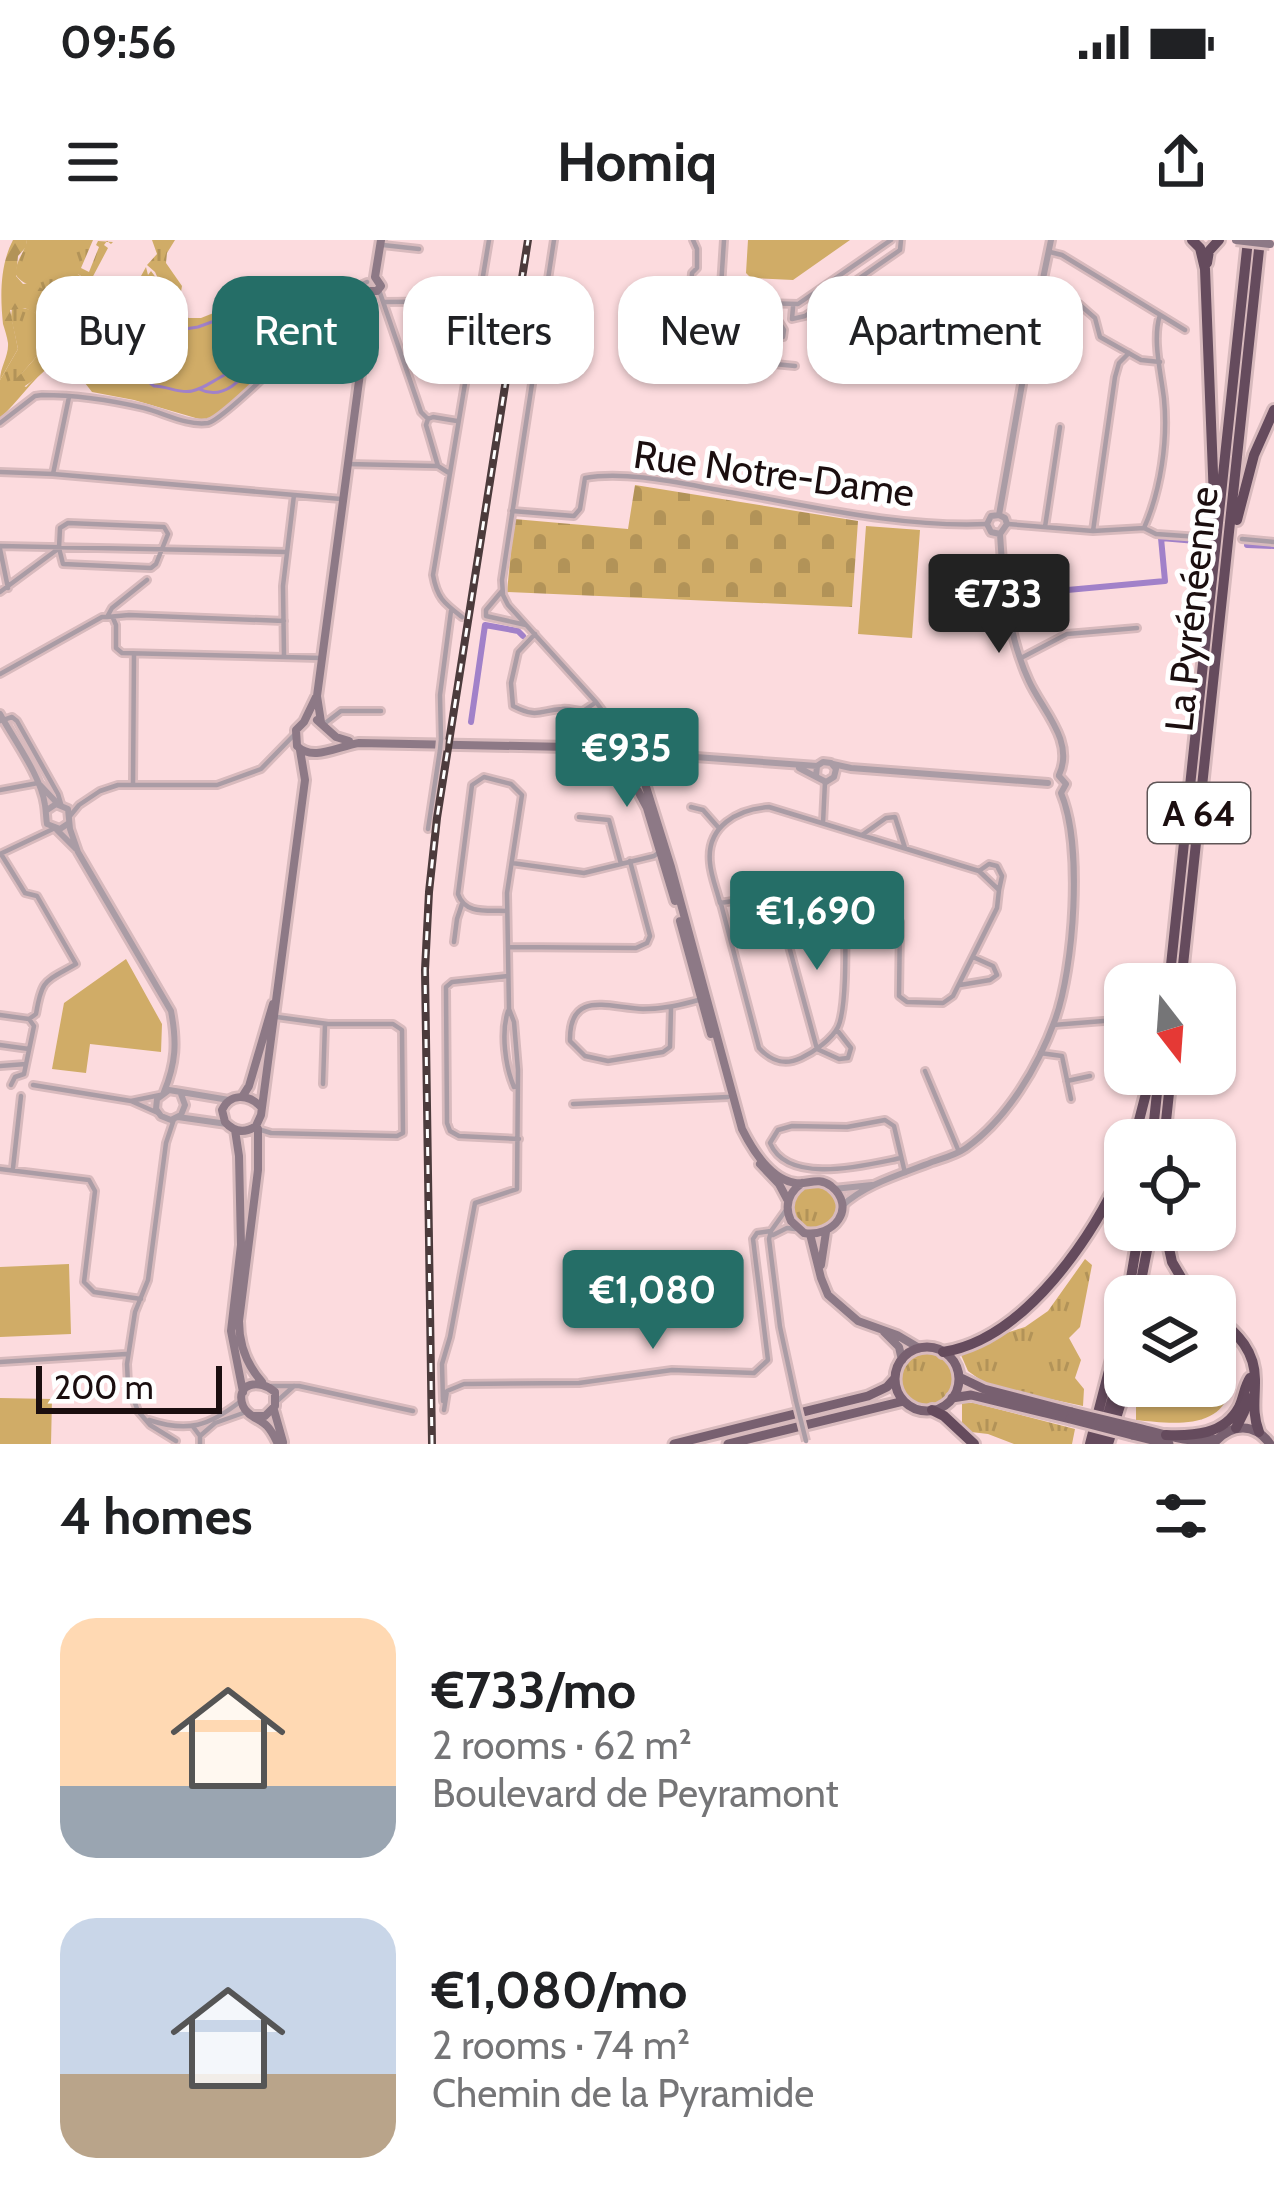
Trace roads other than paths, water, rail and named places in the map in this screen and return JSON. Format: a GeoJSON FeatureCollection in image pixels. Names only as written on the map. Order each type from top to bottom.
{"type":"FeatureCollection","features":[{"type":"Feature","properties":{"kind":"highway"},"geometry":{"type":"LineString","coordinates":[[1192,240],[1200,248],[1205,269],[1212,535],[1216,544]]}},
{"type":"Feature","properties":{"kind":"highway"},"geometry":{"type":"LineString","coordinates":[[1205,269],[1209,251],[1219,240]]}},
{"type":"Feature","properties":{"kind":"highway","name":"La Pyrénéenne"},"geometry":{"type":"LineString","coordinates":[[1171,963],[1248,240]]}},
{"type":"Feature","properties":{"kind":"highway","name":"La Pyrénéenne"},"geometry":{"type":"LineString","coordinates":[[1182,963],[1268,243]]}},
{"type":"Feature","properties":{"kind":"highway"},"geometry":{"type":"LineString","coordinates":[[1226,567],[1247,476],[1274,410]]}},
{"type":"Feature","properties":{"kind":"highway"},"geometry":{"type":"LineString","coordinates":[[944,1352],[981,1340],[1015,1316],[1046,1287],[1087,1236],[1104,1204]]}},
{"type":"Feature","properties":{"kind":"highway"},"geometry":{"type":"LineString","coordinates":[[1236,1335],[1252,1358],[1258,1432]]}},
{"type":"Feature","properties":{"kind":"highway"},"geometry":{"type":"LineString","coordinates":[[1236,1343],[1250,1378],[1236,1428]]}},
{"type":"Feature","properties":{"kind":"highway"},"geometry":{"type":"LineString","coordinates":[[1168,1440],[1201,1434],[1228,1421],[1240,1406],[1250,1378]]}},
{"type":"Feature","properties":{"kind":"highway"},"geometry":{"type":"LineString","coordinates":[[1090,1444],[1104,1390]]}},
{"type":"Feature","properties":{"kind":"highway"},"geometry":{"type":"LineString","coordinates":[[1104,1444],[1112,1407]]}},
{"type":"Feature","properties":{"kind":"highway"},"geometry":{"type":"LineString","coordinates":[[1104,1444],[1118,1407]]}},
{"type":"Feature","properties":{"kind":"highway"},"geometry":{"type":"LineString","coordinates":[[932,1410],[944,1415],[974,1444]]}},
{"type":"Feature","properties":{"kind":"main road"},"geometry":{"type":"LineString","coordinates":[[1236,240],[1268,243]]}},
{"type":"Feature","properties":{"kind":"main road"},"geometry":{"type":"LineString","coordinates":[[374,276],[380,242]]}},
{"type":"Feature","properties":{"kind":"main road"},"geometry":{"type":"LineString","coordinates":[[281,1444],[274,1392],[246,1360],[238,1329],[258,1170],[257,1127],[305,781],[295,734],[317,696],[359,384]]}},
{"type":"Feature","properties":{"kind":"main road"},"geometry":{"type":"LineString","coordinates":[[305,781],[330,741],[317,696]]}},
{"type":"Feature","properties":{"kind":"main road"},"geometry":{"type":"LineString","coordinates":[[304,722],[325,725],[341,739],[359,743],[628,752]]}},
{"type":"Feature","properties":{"kind":"main road"},"geometry":{"type":"LineString","coordinates":[[300,750],[307,754],[359,743]]}},
{"type":"Feature","properties":{"kind":"main road"},"geometry":{"type":"LineString","coordinates":[[565,748],[593,755],[615,768],[643,800],[738,1131],[748,1150],[779,1184],[791,1221],[799,1230],[826,1232],[837,1223],[841,1207],[834,1189],[813,1180],[795,1188],[788,1205]]}},
{"type":"Feature","properties":{"kind":"main road"},"geometry":{"type":"LineString","coordinates":[[615,768],[628,752]]}},
{"type":"Feature","properties":{"kind":"main road"},"geometry":{"type":"LineString","coordinates":[[628,752],[644,771],[657,851],[742,1129],[766,1165],[784,1179],[802,1183]]}},
{"type":"Feature","properties":{"kind":"main road"},"geometry":{"type":"LineString","coordinates":[[629,780],[644,771]]}},
{"type":"Feature","properties":{"kind":"main road"},"geometry":{"type":"LineString","coordinates":[[242,1097],[279,986]]}},
{"type":"Feature","properties":{"kind":"main road"},"geometry":{"type":"LineString","coordinates":[[260,1108],[242,1097],[229,1100],[222,1114],[239,1156],[241,1245],[230,1331],[250,1414],[281,1444]]}},
{"type":"Feature","properties":{"kind":"main road"},"geometry":{"type":"LineString","coordinates":[[231,1127],[246,1131],[257,1127]]}},
{"type":"Feature","properties":{"kind":"main road"},"geometry":{"type":"LineString","coordinates":[[821,1278],[826,1232]]}},
{"type":"Feature","properties":{"kind":"main road"},"geometry":{"type":"LineString","coordinates":[[810,1234],[828,1295],[848,1314],[919,1348]]}},
{"type":"Feature","properties":{"kind":"main road"},"geometry":{"type":"LineString","coordinates":[[883,1331],[899,1347],[902,1360],[896,1386],[904,1401],[917,1409],[932,1410],[952,1398],[959,1377],[944,1352],[919,1348],[902,1360]]}},
{"type":"Feature","properties":{"kind":"main road"},"geometry":{"type":"LineString","coordinates":[[959,1377],[1071,1416]]}},
{"type":"Feature","properties":{"kind":"main road"},"geometry":{"type":"LineString","coordinates":[[674,1444],[868,1396],[896,1378]]}},
{"type":"Feature","properties":{"kind":"main road"},"geometry":{"type":"LineString","coordinates":[[242,1396],[251,1384],[266,1384]]}},
{"type":"Feature","properties":{"kind":"main road"},"geometry":{"type":"LineString","coordinates":[[952,1398],[982,1397],[1192,1443],[1216,1442],[1236,1428],[1258,1432],[1270,1444]]}},
{"type":"Feature","properties":{"kind":"main road"},"geometry":{"type":"LineString","coordinates":[[728,1444],[904,1401]]}},
{"type":"Feature","properties":{"kind":"main road"},"geometry":{"type":"LineString","coordinates":[[250,1414],[266,1416],[275,1405]]}},
{"type":"Feature","properties":{"kind":"street"},"geometry":{"type":"LineString","coordinates":[[482,276],[489,240]]}},
{"type":"Feature","properties":{"kind":"street"},"geometry":{"type":"LineString","coordinates":[[554,240],[512,511],[502,591],[505,601],[596,702],[628,752],[816,771],[825,782],[823,823]]}},
{"type":"Feature","properties":{"kind":"street"},"geometry":{"type":"LineString","coordinates":[[692,276],[697,268],[693,240]]}},
{"type":"Feature","properties":{"kind":"street"},"geometry":{"type":"LineString","coordinates":[[724,240],[720,302],[793,306],[891,240]]}},
{"type":"Feature","properties":{"kind":"street"},"geometry":{"type":"LineString","coordinates":[[783,324],[805,316],[900,250],[901,240]]}},
{"type":"Feature","properties":{"kind":"street"},"geometry":{"type":"LineString","coordinates":[[999,514],[1051,240]]}},
{"type":"Feature","properties":{"kind":"street"},"geometry":{"type":"LineString","coordinates":[[380,242],[419,249]]}},
{"type":"Feature","properties":{"kind":"street"},"geometry":{"type":"LineString","coordinates":[[1049,252],[1062,255],[1185,330]]}},
{"type":"Feature","properties":{"kind":"street"},"geometry":{"type":"LineString","coordinates":[[379,294],[421,412],[428,419]]}},
{"type":"Feature","properties":{"kind":"street"},"geometry":{"type":"LineString","coordinates":[[385,302],[403,302]]}},
{"type":"Feature","properties":{"kind":"street"},"geometry":{"type":"LineString","coordinates":[[792,319],[793,306]]}},
{"type":"Feature","properties":{"kind":"street"},"geometry":{"type":"LineString","coordinates":[[1083,308],[1094,318],[1100,337],[1141,360],[1160,362]]}},
{"type":"Feature","properties":{"kind":"street"},"geometry":{"type":"LineString","coordinates":[[1144,528],[1163,450],[1165,410],[1156,328],[1160,315]]}},
{"type":"Feature","properties":{"kind":"street"},"geometry":{"type":"LineString","coordinates":[[1093,531],[1115,377],[1129,353]]}},
{"type":"Feature","properties":{"kind":"street"},"geometry":{"type":"LineString","coordinates":[[783,365],[795,366]]}},
{"type":"Feature","properties":{"kind":"street"},"geometry":{"type":"LineString","coordinates":[[0,423],[35,396],[70,395],[207,423],[218,419],[257,384]]}},
{"type":"Feature","properties":{"kind":"street"},"geometry":{"type":"LineString","coordinates":[[462,617],[436,591],[434,574],[463,384]]}},
{"type":"Feature","properties":{"kind":"street"},"geometry":{"type":"LineString","coordinates":[[53,474],[70,395]]}},
{"type":"Feature","properties":{"kind":"street"},"geometry":{"type":"LineString","coordinates":[[428,419],[457,421]]}},
{"type":"Feature","properties":{"kind":"street"},"geometry":{"type":"LineString","coordinates":[[428,419],[438,466]]}},
{"type":"Feature","properties":{"kind":"street"},"geometry":{"type":"LineString","coordinates":[[1046,527],[1060,427]]}},
{"type":"Feature","properties":{"kind":"street"},"geometry":{"type":"LineString","coordinates":[[347,464],[438,466],[449,473]]}},
{"type":"Feature","properties":{"kind":"street"},"geometry":{"type":"LineString","coordinates":[[0,472],[343,499]]}},
{"type":"Feature","properties":{"kind":"street","name":"Rue Notre-Dame"},"geometry":{"type":"LineString","coordinates":[[512,511],[574,515],[580,509],[585,478],[628,477],[861,515],[987,524]]}},
{"type":"Feature","properties":{"kind":"street"},"geometry":{"type":"LineString","coordinates":[[284,656],[283,586],[294,494]]}},
{"type":"Feature","properties":{"kind":"street"},"geometry":{"type":"LineString","coordinates":[[1000,534],[991,532],[987,524],[991,516],[999,514],[1007,524]]}},
{"type":"Feature","properties":{"kind":"street"},"geometry":{"type":"LineString","coordinates":[[68,523],[164,526],[168,534],[161,548],[151,568],[63,564],[60,528],[68,523]]}},
{"type":"Feature","properties":{"kind":"street"},"geometry":{"type":"LineString","coordinates":[[1007,524],[1093,531],[1144,528],[1199,537]]}},
{"type":"Feature","properties":{"kind":"street"},"geometry":{"type":"LineString","coordinates":[[1007,524],[1000,534],[1006,597],[1029,681],[1058,731],[1064,755],[1059,776]]}},
{"type":"Feature","properties":{"kind":"street"},"geometry":{"type":"LineString","coordinates":[[1242,539],[1274,542]]}},
{"type":"Feature","properties":{"kind":"street"},"geometry":{"type":"LineString","coordinates":[[8,588],[0,548],[286,552]]}},
{"type":"Feature","properties":{"kind":"street"},"geometry":{"type":"LineString","coordinates":[[0,592],[59,548]]}},
{"type":"Feature","properties":{"kind":"street"},"geometry":{"type":"LineString","coordinates":[[110,618],[112,608],[147,580]]}},
{"type":"Feature","properties":{"kind":"street"},"geometry":{"type":"LineString","coordinates":[[502,591],[486,616],[526,625]]}},
{"type":"Feature","properties":{"kind":"street"},"geometry":{"type":"LineString","coordinates":[[428,830],[451,611]]}},
{"type":"Feature","properties":{"kind":"street"},"geometry":{"type":"LineString","coordinates":[[0,674],[102,617],[284,621]]}},
{"type":"Feature","properties":{"kind":"street"},"geometry":{"type":"LineString","coordinates":[[110,618],[116,625],[116,648],[122,653],[321,658]]}},
{"type":"Feature","properties":{"kind":"street"},"geometry":{"type":"LineString","coordinates":[[1021,658],[1067,634],[1138,628]]}},
{"type":"Feature","properties":{"kind":"street"},"geometry":{"type":"LineString","coordinates":[[535,634],[518,652],[511,683],[515,708],[548,714],[561,708],[583,711],[596,702]]}},
{"type":"Feature","properties":{"kind":"street"},"geometry":{"type":"LineString","coordinates":[[133,784],[134,654]]}},
{"type":"Feature","properties":{"kind":"street"},"geometry":{"type":"LineString","coordinates":[[325,725],[341,711],[381,711]]}},
{"type":"Feature","properties":{"kind":"street"},"geometry":{"type":"LineString","coordinates":[[61,805],[17,721],[1,718],[38,783],[52,828],[78,852]]}},
{"type":"Feature","properties":{"kind":"street"},"geometry":{"type":"LineString","coordinates":[[578,748],[604,742],[610,721]]}},
{"type":"Feature","properties":{"kind":"street"},"geometry":{"type":"LineString","coordinates":[[0,1015],[29,1019],[36,1014],[44,982],[76,964],[37,896],[25,893],[1,854],[52,828],[64,828],[79,805],[100,791],[133,784],[217,784],[261,769],[295,734]]}},
{"type":"Feature","properties":{"kind":"street"},"geometry":{"type":"LineString","coordinates":[[280,749],[300,750]]}},
{"type":"Feature","properties":{"kind":"street"},"geometry":{"type":"LineString","coordinates":[[644,771],[662,760],[681,758]]}},
{"type":"Feature","properties":{"kind":"street"},"geometry":{"type":"LineString","coordinates":[[816,771],[823,762],[1048,783]]}},
{"type":"Feature","properties":{"kind":"street"},"geometry":{"type":"LineString","coordinates":[[832,764],[836,775]]}},
{"type":"Feature","properties":{"kind":"street"},"geometry":{"type":"LineString","coordinates":[[825,782],[851,768]]}},
{"type":"Feature","properties":{"kind":"street"},"geometry":{"type":"LineString","coordinates":[[1048,783],[1059,776]]}},
{"type":"Feature","properties":{"kind":"street"},"geometry":{"type":"LineString","coordinates":[[1059,776],[1066,784],[1060,793]]}},
{"type":"Feature","properties":{"kind":"street"},"geometry":{"type":"LineString","coordinates":[[444,1410],[442,1364],[475,1203],[517,1189],[518,1070],[509,1009],[507,911],[521,795],[511,784],[484,777],[472,785],[458,890],[462,904],[454,942]]}},
{"type":"Feature","properties":{"kind":"street"},"geometry":{"type":"LineString","coordinates":[[0,790],[38,783]]}},
{"type":"Feature","properties":{"kind":"street"},"geometry":{"type":"LineString","coordinates":[[38,783],[70,819],[78,852],[171,1011],[174,1068],[156,1103],[166,1143]]}},
{"type":"Feature","properties":{"kind":"street"},"geometry":{"type":"LineString","coordinates":[[1048,783],[1050,791],[1060,793]]}},
{"type":"Feature","properties":{"kind":"street"},"geometry":{"type":"LineString","coordinates":[[841,1207],[881,1182],[959,1152],[988,1129],[1018,1093],[1040,1053],[1060,1004],[1075,865],[1060,793]]}},
{"type":"Feature","properties":{"kind":"street"},"geometry":{"type":"LineString","coordinates":[[46,810],[79,805]]}},
{"type":"Feature","properties":{"kind":"street"},"geometry":{"type":"LineString","coordinates":[[692,807],[703,810],[718,826]]}},
{"type":"Feature","properties":{"kind":"street"},"geometry":{"type":"LineString","coordinates":[[845,901],[842,1012],[837,1030],[804,1057],[772,1060],[759,1048],[710,864],[718,826],[736,814],[769,807],[979,871],[999,890]]}},
{"type":"Feature","properties":{"kind":"street"},"geometry":{"type":"LineString","coordinates":[[579,817],[609,820],[621,864]]}},
{"type":"Feature","properties":{"kind":"street"},"geometry":{"type":"LineString","coordinates":[[862,835],[895,817],[905,849]]}},
{"type":"Feature","properties":{"kind":"street"},"geometry":{"type":"LineString","coordinates":[[512,862],[584,873],[657,851]]}},
{"type":"Feature","properties":{"kind":"street"},"geometry":{"type":"LineString","coordinates":[[508,947],[636,948],[647,943],[650,936],[630,861]]}},
{"type":"Feature","properties":{"kind":"street"},"geometry":{"type":"LineString","coordinates":[[721,903],[876,901],[896,913],[900,922],[899,996],[907,1002],[943,1003],[953,996],[997,908],[1002,876],[989,863],[979,871]]}},
{"type":"Feature","properties":{"kind":"street"},"geometry":{"type":"LineString","coordinates":[[786,901],[787,939],[817,1049]]}},
{"type":"Feature","properties":{"kind":"street"},"geometry":{"type":"LineString","coordinates":[[462,904],[472,910],[507,911]]}},
{"type":"Feature","properties":{"kind":"street"},"geometry":{"type":"LineString","coordinates":[[958,985],[997,975],[993,966],[973,957]]}},
{"type":"Feature","properties":{"kind":"street"},"geometry":{"type":"LineString","coordinates":[[508,976],[452,982],[446,987],[447,1123],[450,1132],[460,1136],[519,1139]]}},
{"type":"Feature","properties":{"kind":"street"},"geometry":{"type":"LineString","coordinates":[[671,1008],[670,1047],[662,1052],[608,1061],[584,1056],[570,1041],[570,1024],[584,1007],[671,1008],[702,999]]}},
{"type":"Feature","properties":{"kind":"street"},"geometry":{"type":"LineString","coordinates":[[257,1127],[271,1133],[403,1133],[400,1026],[275,1017]]}},
{"type":"Feature","properties":{"kind":"street"},"geometry":{"type":"LineString","coordinates":[[24,1074],[34,1026],[29,1019]]}},
{"type":"Feature","properties":{"kind":"street"},"geometry":{"type":"LineString","coordinates":[[1053,1024],[1104,1021]]}},
{"type":"Feature","properties":{"kind":"street"},"geometry":{"type":"LineString","coordinates":[[323,1084],[325,1024]]}},
{"type":"Feature","properties":{"kind":"street"},"geometry":{"type":"LineString","coordinates":[[817,1049],[839,1059],[851,1056],[851,1048],[837,1030]]}},
{"type":"Feature","properties":{"kind":"street"},"geometry":{"type":"LineString","coordinates":[[0,1045],[29,1049]]}},
{"type":"Feature","properties":{"kind":"street"},"geometry":{"type":"LineString","coordinates":[[1040,1053],[1062,1056],[1071,1099]]}},
{"type":"Feature","properties":{"kind":"street"},"geometry":{"type":"LineString","coordinates":[[0,1066],[26,1064]]}},
{"type":"Feature","properties":{"kind":"street"},"geometry":{"type":"LineString","coordinates":[[174,1068],[185,1105],[166,1143],[150,1269],[127,1354],[134,1404],[143,1418],[176,1443]]}},
{"type":"Feature","properties":{"kind":"street"},"geometry":{"type":"LineString","coordinates":[[925,1071],[959,1152]]}},
{"type":"Feature","properties":{"kind":"street"},"geometry":{"type":"LineString","coordinates":[[11,1085],[24,1074]]}},
{"type":"Feature","properties":{"kind":"street"},"geometry":{"type":"LineString","coordinates":[[13,1170],[32,1079],[24,1074]]}},
{"type":"Feature","properties":{"kind":"street"},"geometry":{"type":"LineString","coordinates":[[1067,1081],[1090,1076]]}},
{"type":"Feature","properties":{"kind":"street"},"geometry":{"type":"LineString","coordinates":[[0,1084],[11,1085]]}},
{"type":"Feature","properties":{"kind":"street"},"geometry":{"type":"LineString","coordinates":[[11,1085],[15,1093],[131,1101],[180,1093],[229,1100]]}},
{"type":"Feature","properties":{"kind":"street"},"geometry":{"type":"LineString","coordinates":[[573,1105],[728,1097]]}},
{"type":"Feature","properties":{"kind":"street"},"geometry":{"type":"LineString","coordinates":[[131,1101],[159,1114],[231,1127]]}},
{"type":"Feature","properties":{"kind":"street"},"geometry":{"type":"LineString","coordinates":[[902,1158],[835,1169],[800,1168],[775,1153],[770,1143],[778,1130],[792,1126],[847,1127],[885,1120],[894,1126],[902,1158],[904,1173]]}},
{"type":"Feature","properties":{"kind":"street"},"geometry":{"type":"LineString","coordinates":[[0,1169],[89,1180],[94,1185],[84,1282],[94,1292],[141,1299]]}},
{"type":"Feature","properties":{"kind":"street"},"geometry":{"type":"LineString","coordinates":[[834,1189],[881,1182]]}},
{"type":"Feature","properties":{"kind":"street"},"geometry":{"type":"LineString","coordinates":[[788,1205],[770,1235],[780,1327],[807,1443]]}},
{"type":"Feature","properties":{"kind":"street"},"geometry":{"type":"LineString","coordinates":[[443,1401],[450,1388],[464,1384],[579,1383],[672,1370],[754,1373],[768,1360],[753,1239],[758,1233],[799,1230]]}},
{"type":"Feature","properties":{"kind":"street"},"geometry":{"type":"LineString","coordinates":[[0,1362],[127,1354]]}},
{"type":"Feature","properties":{"kind":"street"},"geometry":{"type":"LineString","coordinates":[[266,1384],[413,1411]]}},
{"type":"Feature","properties":{"kind":"street"},"geometry":{"type":"LineString","coordinates":[[275,1405],[294,1386]]}},
{"type":"Feature","properties":{"kind":"street"},"geometry":{"type":"LineString","coordinates":[[143,1418],[194,1428],[224,1413],[242,1396]]}},
{"type":"Feature","properties":{"kind":"street"},"geometry":{"type":"LineString","coordinates":[[194,1428],[200,1440],[215,1423],[250,1414]]}},
{"type":"Feature","properties":{"kind":"street"},"geometry":{"type":"LineString","coordinates":[[176,1443],[183,1428]]}},
{"type":"Feature","properties":{"kind":"waterway"},"geometry":{"type":"LineString","coordinates":[[258,305],[271,315],[276,325],[273,335],[254,356],[203,387],[187,392],[154,386],[122,370],[118,358],[122,333],[146,335],[198,327],[258,305]]}},
{"type":"Feature","properties":{"kind":"waterway"},"geometry":{"type":"LineString","coordinates":[[199,389],[216,392],[234,384]]}},
{"type":"Feature","properties":{"kind":"waterway"},"geometry":{"type":"LineString","coordinates":[[1013,595],[1165,581],[1161,538],[1196,541]]}},
{"type":"Feature","properties":{"kind":"waterway"},"geometry":{"type":"LineString","coordinates":[[1247,545],[1274,546]]}},
{"type":"Feature","properties":{"kind":"waterway"},"geometry":{"type":"LineString","coordinates":[[471,722],[485,625],[523,636]]}},
{"type":"Feature","properties":{"kind":"railway"},"geometry":{"type":"LineString","coordinates":[[432,1444],[425,970],[429,892],[528,240]]}}]}
